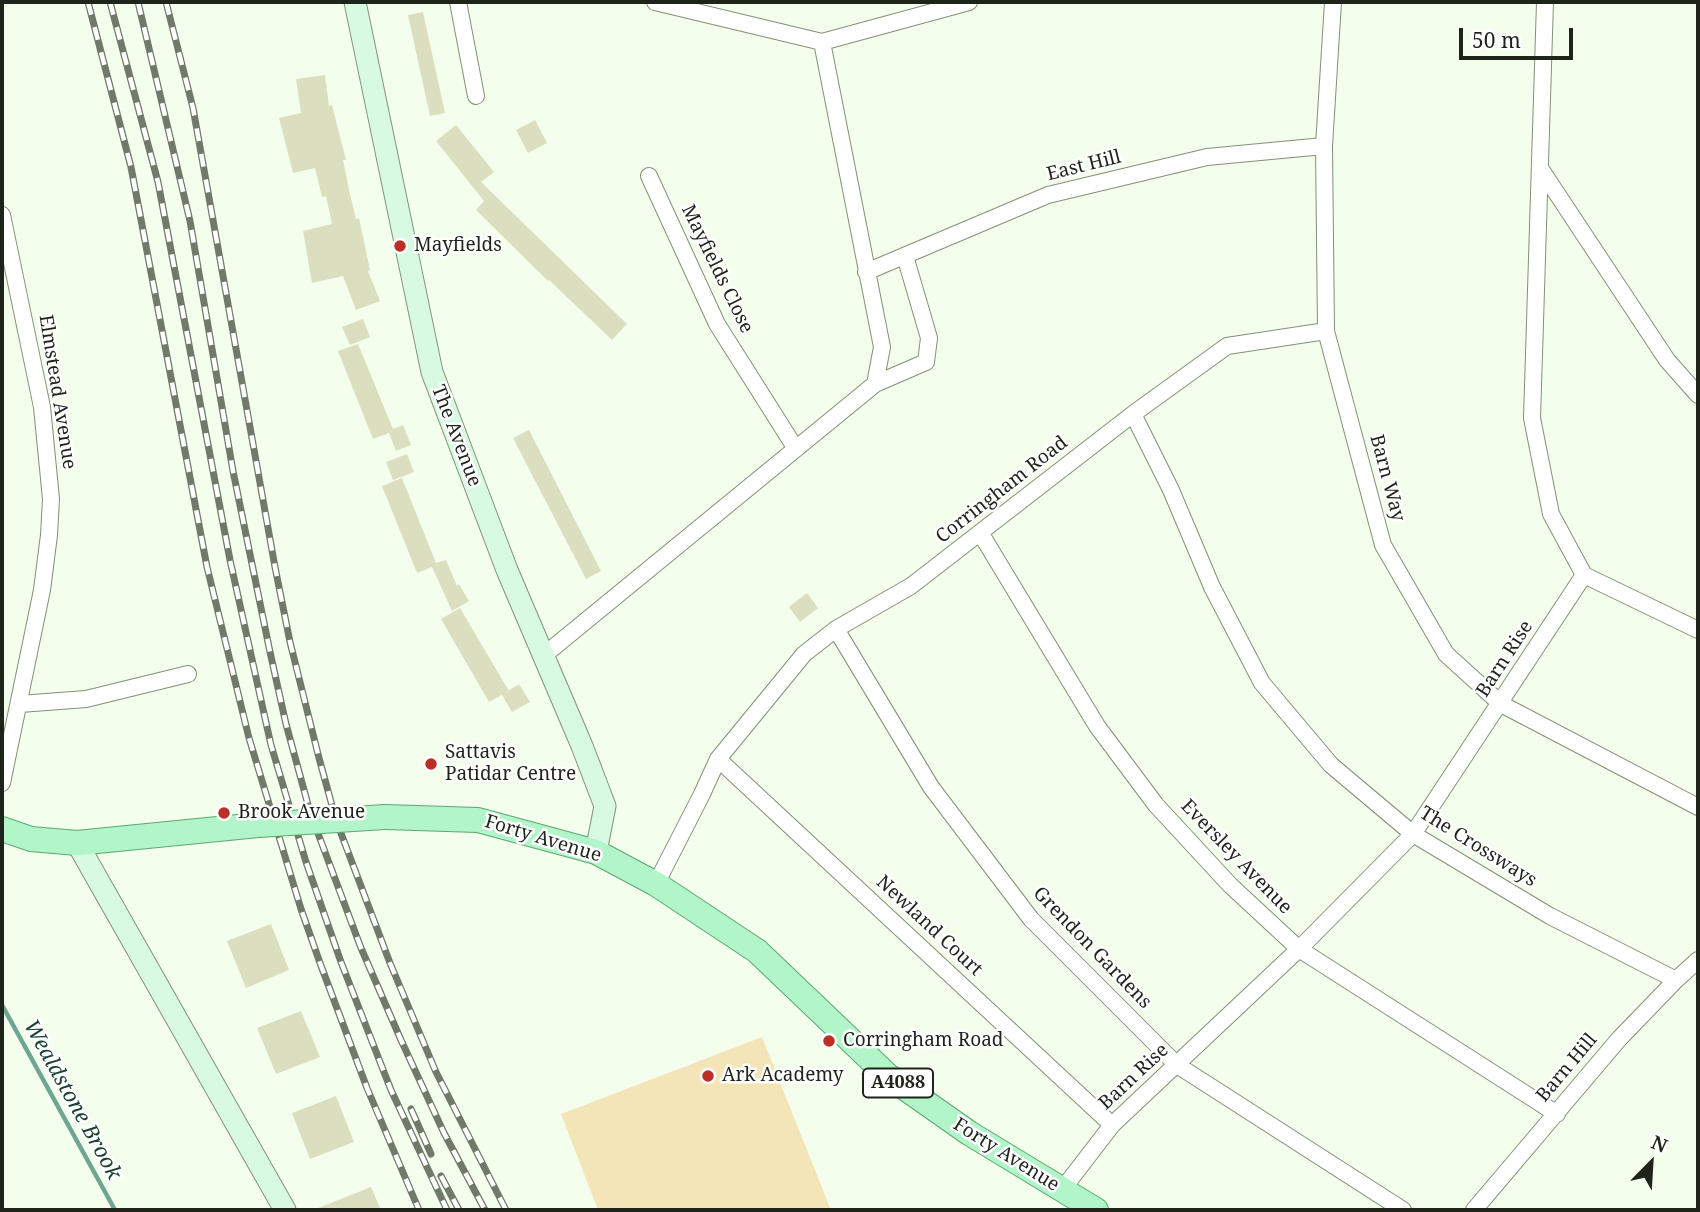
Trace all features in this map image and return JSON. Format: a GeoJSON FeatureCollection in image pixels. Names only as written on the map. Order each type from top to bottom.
{"type":"FeatureCollection","features":[{"type":"Feature","properties":{"kind":"main road","name":"Forty Avenue"},"geometry":{"type":"LineString","coordinates":[[2,829],[31,839],[77,843],[258,825],[385,817],[478,820],[596,852],[656,884],[757,951],[888,1076],[969,1133],[1096,1210]]}},
{"type":"Feature","properties":{"kind":"street","name":"The Avenue"},"geometry":{"type":"LineString","coordinates":[[355,2],[432,372],[503,558],[605,806],[596,852]]}},
{"type":"Feature","properties":{"kind":"street"},"geometry":{"type":"LineString","coordinates":[[458,2],[476,96]]}},
{"type":"Feature","properties":{"kind":"street"},"geometry":{"type":"LineString","coordinates":[[655,2],[822,42],[970,2]]}},
{"type":"Feature","properties":{"kind":"street","name":"Barn Way"},"geometry":{"type":"LineString","coordinates":[[1333,2],[1324,146],[1326,331],[1383,545],[1446,653],[1501,704],[1698,807]]}},
{"type":"Feature","properties":{"kind":"street"},"geometry":{"type":"LineString","coordinates":[[1545,2],[1532,418],[1551,514],[1584,575],[1698,630]]}},
{"type":"Feature","properties":{"kind":"street"},"geometry":{"type":"LineString","coordinates":[[822,42],[881,347],[875,384]]}},
{"type":"Feature","properties":{"kind":"street","name":"East Hill"},"geometry":{"type":"LineString","coordinates":[[866,272],[1048,195],[1207,157],[1324,146]]}},
{"type":"Feature","properties":{"kind":"street"},"geometry":{"type":"LineString","coordinates":[[1540,168],[1667,360],[1698,395]]}},
{"type":"Feature","properties":{"kind":"street","name":"Mayfields Close"},"geometry":{"type":"LineString","coordinates":[[649,176],[717,324],[796,449]]}},
{"type":"Feature","properties":{"kind":"street","name":"Elmstead Avenue"},"geometry":{"type":"LineString","coordinates":[[2,215],[42,407],[50,488],[48,548],[20,704],[2,783]]}},
{"type":"Feature","properties":{"kind":"street"},"geometry":{"type":"LineString","coordinates":[[543,656],[875,384],[926,362],[929,338],[905,256]]}},
{"type":"Feature","properties":{"kind":"street","name":"Corringham Road"},"geometry":{"type":"LineString","coordinates":[[656,884],[718,759],[804,654],[836,629],[911,586],[1133,414],[1227,346],[1326,331]]}},
{"type":"Feature","properties":{"kind":"street","name":"The Crossways"},"geometry":{"type":"LineString","coordinates":[[1133,414],[1171,489],[1212,587],[1262,683],[1331,765],[1413,834],[1550,916],[1676,980]]}},
{"type":"Feature","properties":{"kind":"street","name":"Eversley Avenue"},"geometry":{"type":"LineString","coordinates":[[981,534],[1097,726],[1149,795],[1230,885],[1299,949],[1557,1114]]}},
{"type":"Feature","properties":{"kind":"street","name":"Barn Rise"},"geometry":{"type":"LineString","coordinates":[[1062,1190],[1112,1125],[1299,949],[1413,834],[1584,575]]}},
{"type":"Feature","properties":{"kind":"street","name":"Grendon Gardens"},"geometry":{"type":"LineString","coordinates":[[836,629],[931,787],[1031,919],[1177,1065],[1403,1210]]}},
{"type":"Feature","properties":{"kind":"street"},"geometry":{"type":"LineString","coordinates":[[20,704],[86,699],[188,674]]}},
{"type":"Feature","properties":{"kind":"street","name":"Newland Court"},"geometry":{"type":"LineString","coordinates":[[718,759],[1112,1125]]}},
{"type":"Feature","properties":{"kind":"street"},"geometry":{"type":"LineString","coordinates":[[77,843],[285,1210]]}},
{"type":"Feature","properties":{"kind":"street","name":"Barn Hill"},"geometry":{"type":"LineString","coordinates":[[1474,1210],[1619,1039],[1698,960]]}},
{"type":"Feature","properties":{"kind":"shaded area"},"geometry":{"type":"Polygon","coordinates":[[[762,1037],[831,1210],[598,1210],[561,1114],[762,1037]]]}},
{"type":"Feature","properties":{"kind":"building"},"geometry":{"type":"Polygon","coordinates":[[[423,12],[445,113],[430,116],[408,15],[423,12]]]}},
{"type":"Feature","properties":{"kind":"building"},"geometry":{"type":"Polygon","coordinates":[[[325,75],[329,106],[332,105],[346,160],[343,160],[356,219],[359,218],[370,270],[368,271],[380,301],[356,310],[343,276],[312,283],[303,231],[332,224],[326,196],[322,197],[315,168],[293,173],[279,118],[301,113],[296,79],[325,75]]]}},
{"type":"Feature","properties":{"kind":"building"},"geometry":{"type":"Polygon","coordinates":[[[535,120],[547,143],[528,153],[516,130],[535,120]]]}},
{"type":"Feature","properties":{"kind":"building"},"geometry":{"type":"Polygon","coordinates":[[[456,125],[494,172],[481,182],[627,324],[612,340],[476,210],[484,201],[436,141],[456,125]]]}},
{"type":"Feature","properties":{"kind":"building"},"geometry":{"type":"Polygon","coordinates":[[[363,319],[370,337],[350,345],[342,327],[363,319]]]}},
{"type":"Feature","properties":{"kind":"building"},"geometry":{"type":"Polygon","coordinates":[[[358,344],[393,429],[403,425],[411,445],[396,451],[389,433],[373,439],[338,351],[358,344]]]}},
{"type":"Feature","properties":{"kind":"building"},"geometry":{"type":"Polygon","coordinates":[[[529,430],[601,571],[586,579],[513,438],[529,430]]]}},
{"type":"Feature","properties":{"kind":"building"},"geometry":{"type":"Polygon","coordinates":[[[407,454],[414,472],[393,480],[386,462],[407,454]]]}},
{"type":"Feature","properties":{"kind":"building"},"geometry":{"type":"Polygon","coordinates":[[[402,478],[436,563],[446,560],[457,586],[459,584],[469,601],[452,611],[432,567],[417,573],[382,486],[402,478]]]}},
{"type":"Feature","properties":{"kind":"building"},"geometry":{"type":"Polygon","coordinates":[[[807,593],[818,608],[800,622],[789,607],[807,593]]]}},
{"type":"Feature","properties":{"kind":"building"},"geometry":{"type":"Polygon","coordinates":[[[460,608],[509,691],[489,702],[441,619],[460,608]]]}},
{"type":"Feature","properties":{"kind":"building"},"geometry":{"type":"Polygon","coordinates":[[[519,684],[530,702],[512,712],[502,695],[519,684]]]}},
{"type":"Feature","properties":{"kind":"building"},"geometry":{"type":"Polygon","coordinates":[[[271,924],[289,970],[246,988],[227,941],[271,924]]]}},
{"type":"Feature","properties":{"kind":"building"},"geometry":{"type":"Polygon","coordinates":[[[301,1011],[320,1057],[276,1074],[257,1028],[301,1011]]]}},
{"type":"Feature","properties":{"kind":"building"},"geometry":{"type":"Polygon","coordinates":[[[336,1096],[354,1142],[310,1159],[292,1113],[336,1096]]]}},
{"type":"Feature","properties":{"kind":"building"},"geometry":{"type":"Polygon","coordinates":[[[371,1187],[381,1210],[313,1210],[371,1187]]]}},
{"type":"Feature","properties":{"kind":"waterway","name":"Wealdstone Brook"},"geometry":{"type":"LineString","coordinates":[[2,1005],[115,1210]]}},
{"type":"Feature","properties":{"kind":"railway"},"geometry":{"type":"LineString","coordinates":[[88,2],[131,167],[207,567],[249,738],[320,963],[367,1088],[419,1210]]}},
{"type":"Feature","properties":{"kind":"railway"},"geometry":{"type":"LineString","coordinates":[[110,2],[158,182],[230,560],[271,745],[306,862],[341,962],[391,1090],[447,1210]]}},
{"type":"Feature","properties":{"kind":"railway"},"geometry":{"type":"LineString","coordinates":[[138,2],[190,221],[233,471],[270,652],[310,812],[361,948],[401,1040],[444,1133],[485,1210]]}},
{"type":"Feature","properties":{"kind":"railway"},"geometry":{"type":"LineString","coordinates":[[166,2],[193,108],[290,642],[336,820],[390,963],[436,1072],[506,1210]]}},
{"type":"Feature","properties":{"kind":"railway"},"geometry":{"type":"LineString","coordinates":[[411,1109],[431,1154]]}},
{"type":"Feature","properties":{"kind":"railway"},"geometry":{"type":"LineString","coordinates":[[441,1176],[459,1210]]}},
{"type":"Feature","properties":{"kind":"place","name":"Mayfields"},"geometry":{"type":"Point","coordinates":[400,246]}},
{"type":"Feature","properties":{"kind":"place","name":"Sattavis Patidar Centre"},"geometry":{"type":"Point","coordinates":[431,764]}},
{"type":"Feature","properties":{"kind":"place","name":"Brook Avenue"},"geometry":{"type":"Point","coordinates":[224,813]}},
{"type":"Feature","properties":{"kind":"place","name":"Corringham Road"},"geometry":{"type":"Point","coordinates":[829,1041]}},
{"type":"Feature","properties":{"kind":"place","name":"Ark Academy"},"geometry":{"type":"Point","coordinates":[708,1076]}}]}
